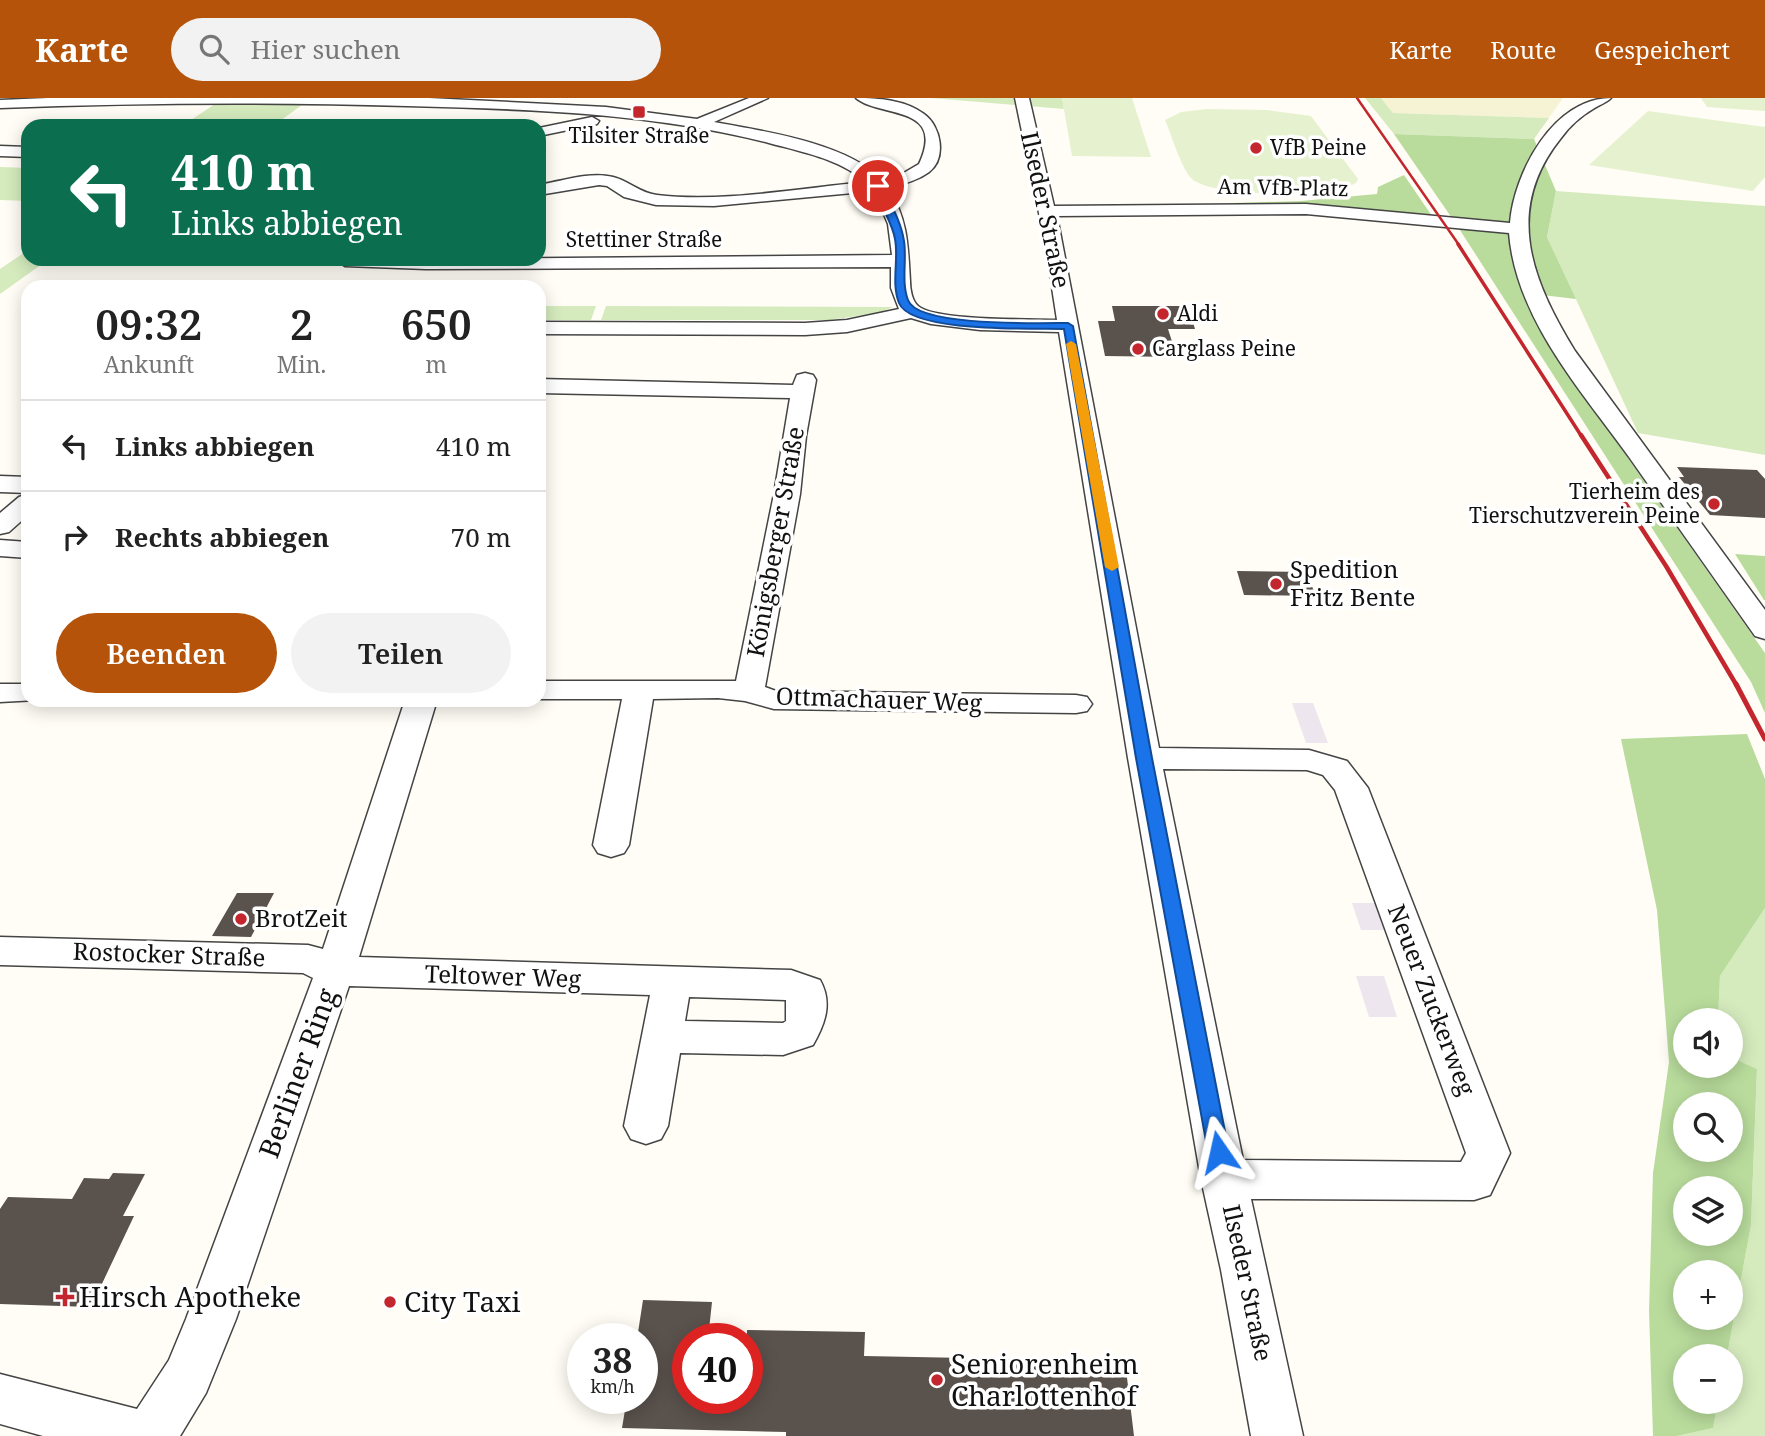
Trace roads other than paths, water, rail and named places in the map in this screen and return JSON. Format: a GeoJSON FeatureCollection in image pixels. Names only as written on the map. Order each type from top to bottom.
{"type":"FeatureCollection","features":[{"type":"Feature","properties":{"kind":"street"},"geometry":{"type":"LineString","coordinates":[[697,124],[761,98]]}},
{"type":"Feature","properties":{"kind":"street"},"geometry":{"type":"LineString","coordinates":[[546,189],[599,180],[611,181],[645,198],[674,202],[735,200],[878,186],[908,177],[925,167],[932,148],[932,135],[922,117],[863,98]]}},
{"type":"Feature","properties":{"kind":"street"},"geometry":{"type":"LineString","coordinates":[[1604,98],[1569,120],[1547,144],[1530,175],[1518,229],[1522,254],[1539,304],[1566,354],[1765,630]]}},
{"type":"Feature","properties":{"kind":"street"},"geometry":{"type":"LineString","coordinates":[[0,104],[168,99],[375,99],[540,107],[617,113],[697,124],[806,149],[859,170],[878,186],[897,228],[901,293],[904,304],[912,312],[931,318],[980,324],[1068,326]]}},
{"type":"Feature","properties":{"kind":"street"},"geometry":{"type":"LineString","coordinates":[[113,113],[128,101]]}},
{"type":"Feature","properties":{"kind":"street","name":"Ilseder Straße"},"geometry":{"type":"LineString","coordinates":[[1019,103],[1047,211],[1144,758],[1223,1178],[1278,1436]]}},
{"type":"Feature","properties":{"kind":"street"},"geometry":{"type":"LineString","coordinates":[[546,131],[617,113]]}},
{"type":"Feature","properties":{"kind":"street"},"geometry":{"type":"LineString","coordinates":[[0,151],[21,152]]}},
{"type":"Feature","properties":{"kind":"street","name":"Am VfB-Platz"},"geometry":{"type":"LineString","coordinates":[[1047,211],[1306,209],[1426,218],[1518,229]]}},
{"type":"Feature","properties":{"kind":"street","name":"Stettiner Straße"},"geometry":{"type":"LineString","coordinates":[[546,262],[901,261]]}},
{"type":"Feature","properties":{"kind":"street"},"geometry":{"type":"LineString","coordinates":[[546,328],[805,329],[847,326],[912,312]]}},
{"type":"Feature","properties":{"kind":"street","name":"Königsberger Straße"},"geometry":{"type":"LineString","coordinates":[[546,386],[803,386],[787,494],[749,692]]}},
{"type":"Feature","properties":{"kind":"street"},"geometry":{"type":"LineString","coordinates":[[0,484],[21,485]]}},
{"type":"Feature","properties":{"kind":"street"},"geometry":{"type":"LineString","coordinates":[[0,526],[21,508]]}},
{"type":"Feature","properties":{"kind":"street"},"geometry":{"type":"LineString","coordinates":[[0,548],[21,550]]}},
{"type":"Feature","properties":{"kind":"street","name":"Ottmachauer Weg"},"geometry":{"type":"LineString","coordinates":[[546,690],[718,689],[749,692],[774,700],[1076,704]]}},
{"type":"Feature","properties":{"kind":"street"},"geometry":{"type":"LineString","coordinates":[[611,845],[639,690]]}},
{"type":"Feature","properties":{"kind":"street"},"geometry":{"type":"LineString","coordinates":[[0,693],[21,693]]}},
{"type":"Feature","properties":{"kind":"street","name":"Berliner Ring"},"geometry":{"type":"LineString","coordinates":[[149,1436],[188,1376],[206,1330],[335,971],[419,707]]}},
{"type":"Feature","properties":{"kind":"street","name":"Neuer Zuckerweg"},"geometry":{"type":"LineString","coordinates":[[1144,758],[1309,760],[1335,768],[1351,788],[1489,1153],[1474,1181],[1223,1178]]}},
{"type":"Feature","properties":{"kind":"street","name":"Rostocker Straße"},"geometry":{"type":"LineString","coordinates":[[0,951],[308,959],[335,971]]}},
{"type":"Feature","properties":{"kind":"street","name":"Teltower Weg"},"geometry":{"type":"LineString","coordinates":[[335,971],[791,985],[806,991],[806,1022],[799,1034],[783,1039],[662,1037]]}},
{"type":"Feature","properties":{"kind":"street"},"geometry":{"type":"LineString","coordinates":[[646,1126],[672,982]]}},
{"type":"Feature","properties":{"kind":"street"},"geometry":{"type":"LineString","coordinates":[[0,1399],[138,1436]]}},
{"type":"Feature","properties":{"kind":"railway"},"geometry":{"type":"LineString","coordinates":[[1357,98],[1459,245]]}},
{"type":"Feature","properties":{"kind":"railway"},"geometry":{"type":"LineString","coordinates":[[1458,244],[1582,437]]}},
{"type":"Feature","properties":{"kind":"railway"},"geometry":{"type":"LineString","coordinates":[[1581,435],[1666,566],[1737,686]]}},
{"type":"Feature","properties":{"kind":"railway"},"geometry":{"type":"LineString","coordinates":[[1736,684],[1765,739]]}},
{"type":"Feature","properties":{"kind":"place","name":"Tilsiter Straße"},"geometry":{"type":"Point","coordinates":[639,112]}},
{"type":"Feature","properties":{"kind":"place","name":"VfB Peine"},"geometry":{"type":"Point","coordinates":[1256,148]}},
{"type":"Feature","properties":{"kind":"place","name":"Aldi"},"geometry":{"type":"Point","coordinates":[1163,314]}},
{"type":"Feature","properties":{"kind":"place","name":"Carglass Peine"},"geometry":{"type":"Point","coordinates":[1138,349]}},
{"type":"Feature","properties":{"kind":"place","name":"Tierheim des Tierschutzverein Peine"},"geometry":{"type":"Point","coordinates":[1714,504]}},
{"type":"Feature","properties":{"kind":"place","name":"Spedition Fritz Bente"},"geometry":{"type":"Point","coordinates":[1276,584]}},
{"type":"Feature","properties":{"kind":"place","name":"BrotZeit"},"geometry":{"type":"Point","coordinates":[241,919]}},
{"type":"Feature","properties":{"kind":"place","name":"Hirsch Apotheke"},"geometry":{"type":"Point","coordinates":[65,1297]}},
{"type":"Feature","properties":{"kind":"place","name":"City Taxi"},"geometry":{"type":"Point","coordinates":[390,1302]}},
{"type":"Feature","properties":{"kind":"place","name":"Seniorenheim Charlottenhof"},"geometry":{"type":"Point","coordinates":[937,1380]}}]}
